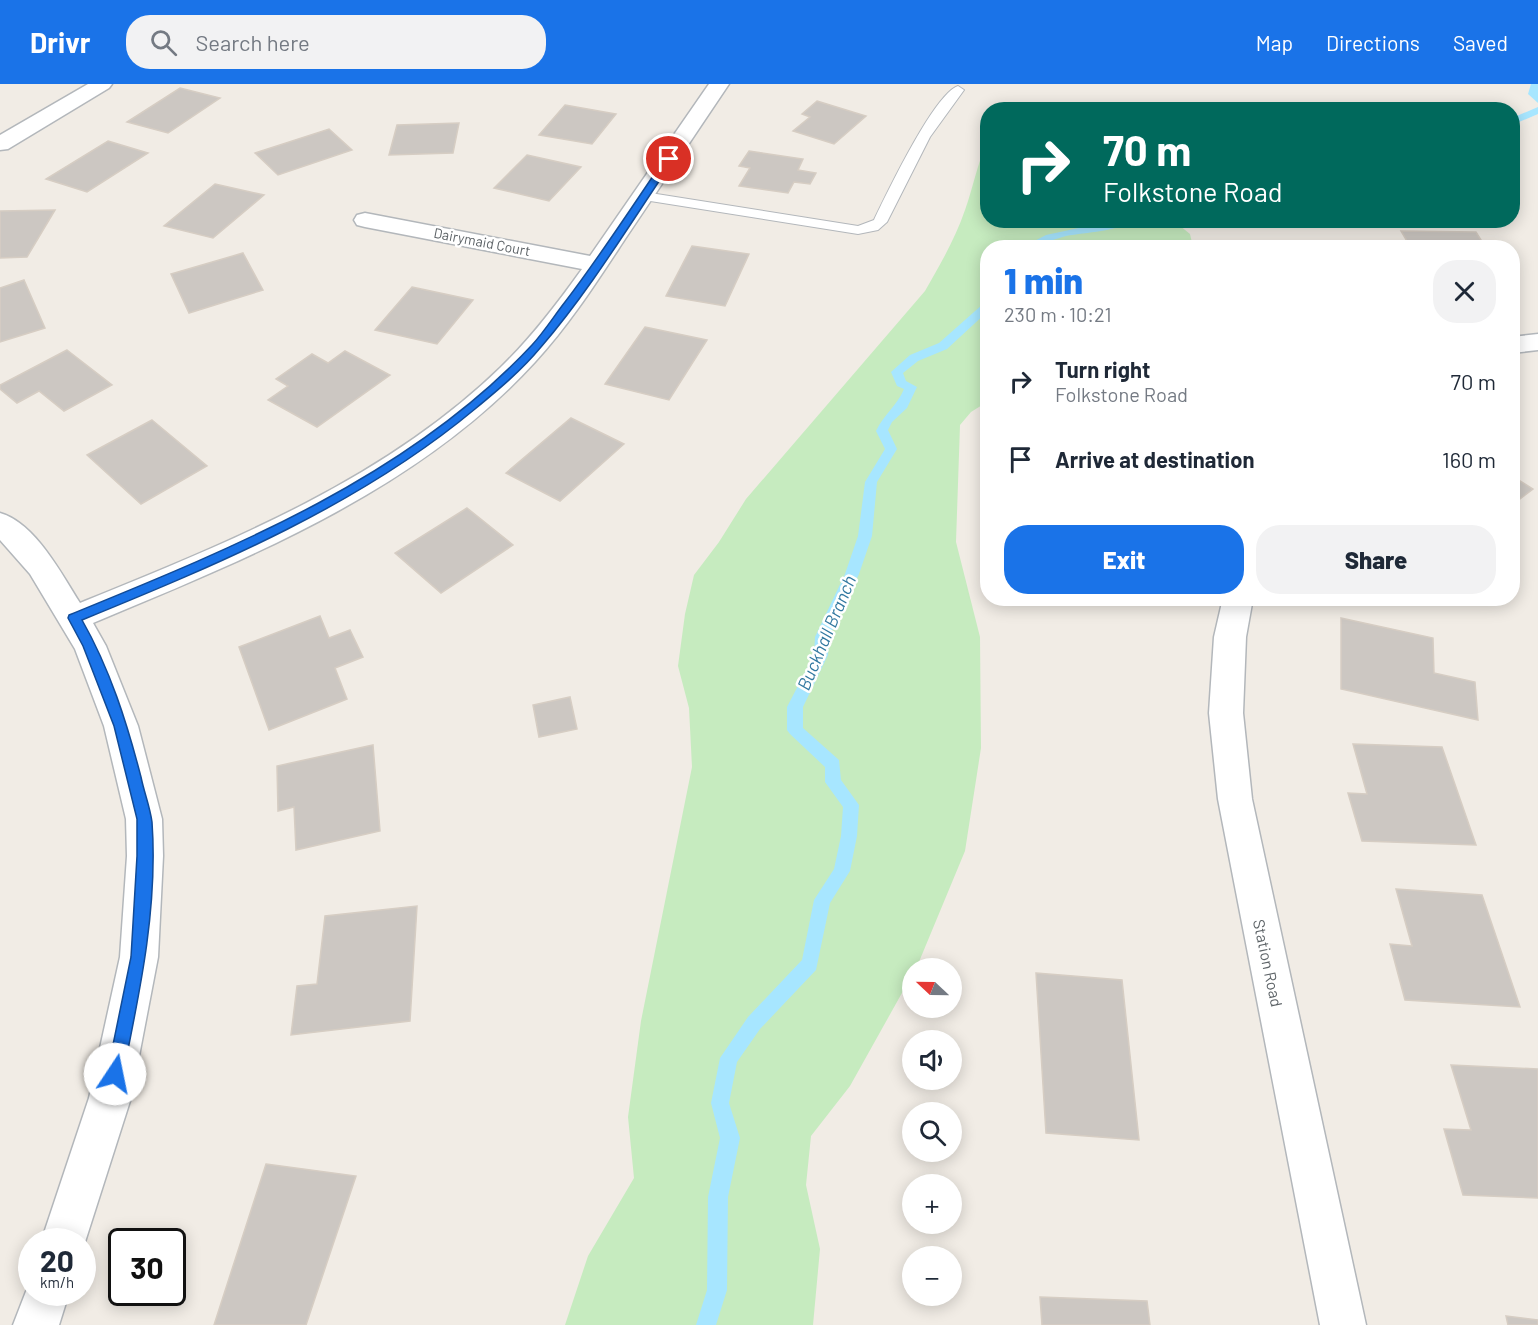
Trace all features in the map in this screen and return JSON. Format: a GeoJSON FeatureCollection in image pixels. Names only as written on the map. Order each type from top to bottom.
{"type":"FeatureCollection","features":[{"type":"Feature","properties":{"kind":"street"},"geometry":{"type":"LineString","coordinates":[[0,144],[102,84]]}},
{"type":"Feature","properties":{"kind":"street"},"geometry":{"type":"LineString","coordinates":[[74,618],[193,570],[288,523],[406,456],[440,433],[503,380],[537,345],[598,265],[718,84]]}},
{"type":"Feature","properties":{"kind":"street","name":"Dairymaid Court"},"geometry":{"type":"LineString","coordinates":[[365,220],[598,265]]}},
{"type":"Feature","properties":{"kind":"street"},"geometry":{"type":"LineString","coordinates":[[1520,344],[1538,342]]}},
{"type":"Feature","properties":{"kind":"street"},"geometry":{"type":"LineString","coordinates":[[0,523],[23,544],[41,567],[90,646],[121,726],[144,819],[145,856],[139,957],[110,1098],[68,1228]]}},
{"type":"Feature","properties":{"kind":"street","name":"Station Road"},"geometry":{"type":"LineString","coordinates":[[1236,606],[1230,637],[1226,713],[1235,799],[1343,1325]]}},
{"type":"Feature","properties":{"kind":"street"},"geometry":{"type":"LineString","coordinates":[[36,1325],[42,1306]]}},
{"type":"Feature","properties":{"kind":"lane"},"geometry":{"type":"LineString","coordinates":[[644,196],[858,230],[873,227],[880,222],[918,142],[934,118],[958,90]]}},
{"type":"Feature","properties":{"kind":"green space"},"geometry":{"type":"Polygon","coordinates":[[[980,159],[980,228],[1183,228],[1190,234],[1191,240],[980,240],[980,406],[971,412],[960,425],[956,542],[980,637],[981,748],[965,851],[921,958],[902,958],[902,993],[850,1086],[811,1136],[806,1185],[820,1249],[813,1325],[565,1325],[588,1256],[634,1178],[628,1117],[641,1021],[692,767],[689,708],[678,666],[685,614],[694,575],[719,542],[746,499],[925,291],[957,231],[980,159]]]}},
{"type":"Feature","properties":{"kind":"building"},"geometry":{"type":"Polygon","coordinates":[[[180,88],[220,98],[168,133],[127,122],[180,88]]]}},
{"type":"Feature","properties":{"kind":"building"},"geometry":{"type":"Polygon","coordinates":[[[817,101],[866,116],[834,144],[793,131],[810,117],[802,114],[817,101]]]}},
{"type":"Feature","properties":{"kind":"building"},"geometry":{"type":"Polygon","coordinates":[[[565,105],[616,114],[592,144],[539,135],[565,105]]]}},
{"type":"Feature","properties":{"kind":"building"},"geometry":{"type":"Polygon","coordinates":[[[459,123],[453,153],[389,155],[397,125],[459,123]]]}},
{"type":"Feature","properties":{"kind":"building"},"geometry":{"type":"Polygon","coordinates":[[[329,129],[352,150],[278,175],[255,153],[329,129]]]}},
{"type":"Feature","properties":{"kind":"building"},"geometry":{"type":"Polygon","coordinates":[[[108,141],[148,153],[87,192],[46,179],[108,141]]]}},
{"type":"Feature","properties":{"kind":"building"},"geometry":{"type":"Polygon","coordinates":[[[749,151],[803,159],[798,170],[816,173],[810,184],[794,182],[788,193],[739,186],[750,168],[739,166],[749,151]]]}},
{"type":"Feature","properties":{"kind":"building"},"geometry":{"type":"Polygon","coordinates":[[[527,155],[581,167],[549,201],[494,188],[527,155]]]}},
{"type":"Feature","properties":{"kind":"building"},"geometry":{"type":"Polygon","coordinates":[[[215,184],[264,195],[213,238],[164,226],[215,184]]]}},
{"type":"Feature","properties":{"kind":"building"},"geometry":{"type":"Polygon","coordinates":[[[55,210],[27,257],[0,258],[0,211],[55,210]]]}},
{"type":"Feature","properties":{"kind":"building"},"geometry":{"type":"Polygon","coordinates":[[[1401,231],[1476,232],[1481,240],[1406,240],[1401,231]]]}},
{"type":"Feature","properties":{"kind":"building"},"geometry":{"type":"Polygon","coordinates":[[[692,246],[749,254],[725,306],[666,296],[692,246]]]}},
{"type":"Feature","properties":{"kind":"building"},"geometry":{"type":"Polygon","coordinates":[[[243,253],[263,290],[189,313],[171,274],[243,253]]]}},
{"type":"Feature","properties":{"kind":"building"},"geometry":{"type":"Polygon","coordinates":[[[24,280],[45,328],[0,342],[0,288],[24,280]]]}},
{"type":"Feature","properties":{"kind":"building"},"geometry":{"type":"Polygon","coordinates":[[[412,287],[473,300],[437,344],[375,330],[412,287]]]}},
{"type":"Feature","properties":{"kind":"building"},"geometry":{"type":"Polygon","coordinates":[[[645,327],[707,340],[669,400],[605,384],[645,327]]]}},
{"type":"Feature","properties":{"kind":"building"},"geometry":{"type":"Polygon","coordinates":[[[67,350],[112,385],[64,411],[39,391],[17,403],[0,389],[0,385],[67,350]]]}},
{"type":"Feature","properties":{"kind":"building"},"geometry":{"type":"Polygon","coordinates":[[[345,351],[390,375],[317,427],[268,400],[288,386],[276,379],[312,354],[328,363],[345,351]]]}},
{"type":"Feature","properties":{"kind":"building"},"geometry":{"type":"Polygon","coordinates":[[[571,418],[624,444],[560,501],[506,473],[571,418]]]}},
{"type":"Feature","properties":{"kind":"building"},"geometry":{"type":"Polygon","coordinates":[[[152,420],[207,466],[141,504],[87,455],[152,420]]]}},
{"type":"Feature","properties":{"kind":"building"},"geometry":{"type":"Polygon","coordinates":[[[1520,481],[1533,489],[1520,499],[1520,481]]]}},
{"type":"Feature","properties":{"kind":"building"},"geometry":{"type":"Polygon","coordinates":[[[467,508],[513,545],[441,593],[395,553],[467,508]]]}},
{"type":"Feature","properties":{"kind":"building"},"geometry":{"type":"Polygon","coordinates":[[[320,616],[329,638],[350,630],[363,657],[335,668],[347,699],[269,730],[239,647],[320,616]]]}},
{"type":"Feature","properties":{"kind":"building"},"geometry":{"type":"Polygon","coordinates":[[[1341,618],[1433,638],[1434,673],[1475,682],[1478,720],[1341,689],[1341,618]]]}},
{"type":"Feature","properties":{"kind":"building"},"geometry":{"type":"Polygon","coordinates":[[[570,697],[577,729],[539,737],[533,705],[570,697]]]}},
{"type":"Feature","properties":{"kind":"building"},"geometry":{"type":"Polygon","coordinates":[[[1353,744],[1442,747],[1476,845],[1362,841],[1348,793],[1367,794],[1353,744]]]}},
{"type":"Feature","properties":{"kind":"building"},"geometry":{"type":"Polygon","coordinates":[[[373,745],[380,831],[296,850],[294,807],[278,811],[277,766],[373,745]]]}},
{"type":"Feature","properties":{"kind":"building"},"geometry":{"type":"Polygon","coordinates":[[[1396,889],[1482,895],[1520,1007],[1405,1000],[1390,944],[1412,946],[1396,889]]]}},
{"type":"Feature","properties":{"kind":"building"},"geometry":{"type":"Polygon","coordinates":[[[417,906],[410,1021],[291,1035],[297,986],[317,984],[325,916],[417,906]]]}},
{"type":"Feature","properties":{"kind":"building"},"geometry":{"type":"Polygon","coordinates":[[[1036,973],[1122,980],[1139,1140],[1046,1133],[1036,973]]]}},
{"type":"Feature","properties":{"kind":"building"},"geometry":{"type":"Polygon","coordinates":[[[1451,1065],[1538,1069],[1538,1198],[1463,1195],[1444,1129],[1471,1130],[1451,1065]]]}},
{"type":"Feature","properties":{"kind":"building"},"geometry":{"type":"Polygon","coordinates":[[[266,1164],[356,1176],[306,1325],[214,1325],[266,1164]]]}},
{"type":"Feature","properties":{"kind":"building"},"geometry":{"type":"Polygon","coordinates":[[[1040,1297],[1147,1301],[1150,1325],[1042,1325],[1040,1297]]]}},
{"type":"Feature","properties":{"kind":"building"},"geometry":{"type":"Polygon","coordinates":[[[1506,1316],[1538,1320],[1538,1325],[1508,1325],[1506,1316]]]}},
{"type":"Feature","properties":{"kind":"waterway","name":"Buckhall Branch"},"geometry":{"type":"LineString","coordinates":[[1536,84],[1533,94],[1538,100]]}},
{"type":"Feature","properties":{"kind":"waterway","name":"Buckhall Branch"},"geometry":{"type":"LineString","coordinates":[[1520,118],[1538,110]]}},
{"type":"Feature","properties":{"kind":"waterway","name":"Buckhall Branch"},"geometry":{"type":"LineString","coordinates":[[1043,240],[1095,228]]}},
{"type":"Feature","properties":{"kind":"waterway","name":"Buckhall Branch"},"geometry":{"type":"LineString","coordinates":[[706,1325],[717,1290],[718,1197],[730,1138],[720,1103],[729,1058],[754,1023],[810,964],[822,900],[842,871],[849,836],[851,805],[833,782],[833,765],[795,730],[795,707],[821,655],[822,637],[852,574],[865,536],[871,482],[891,449],[882,431],[887,420],[903,405],[911,387],[901,383],[897,372],[914,358],[943,346],[980,313]]}},
{"type":"Feature","properties":{"kind":"route"},"geometry":{"type":"LineString","coordinates":[[115,1074],[139,957],[145,856],[144,819],[121,726],[90,646],[74,618],[193,570],[299,518],[389,467],[440,433],[503,380],[537,345],[598,265],[669,159]]}}]}
